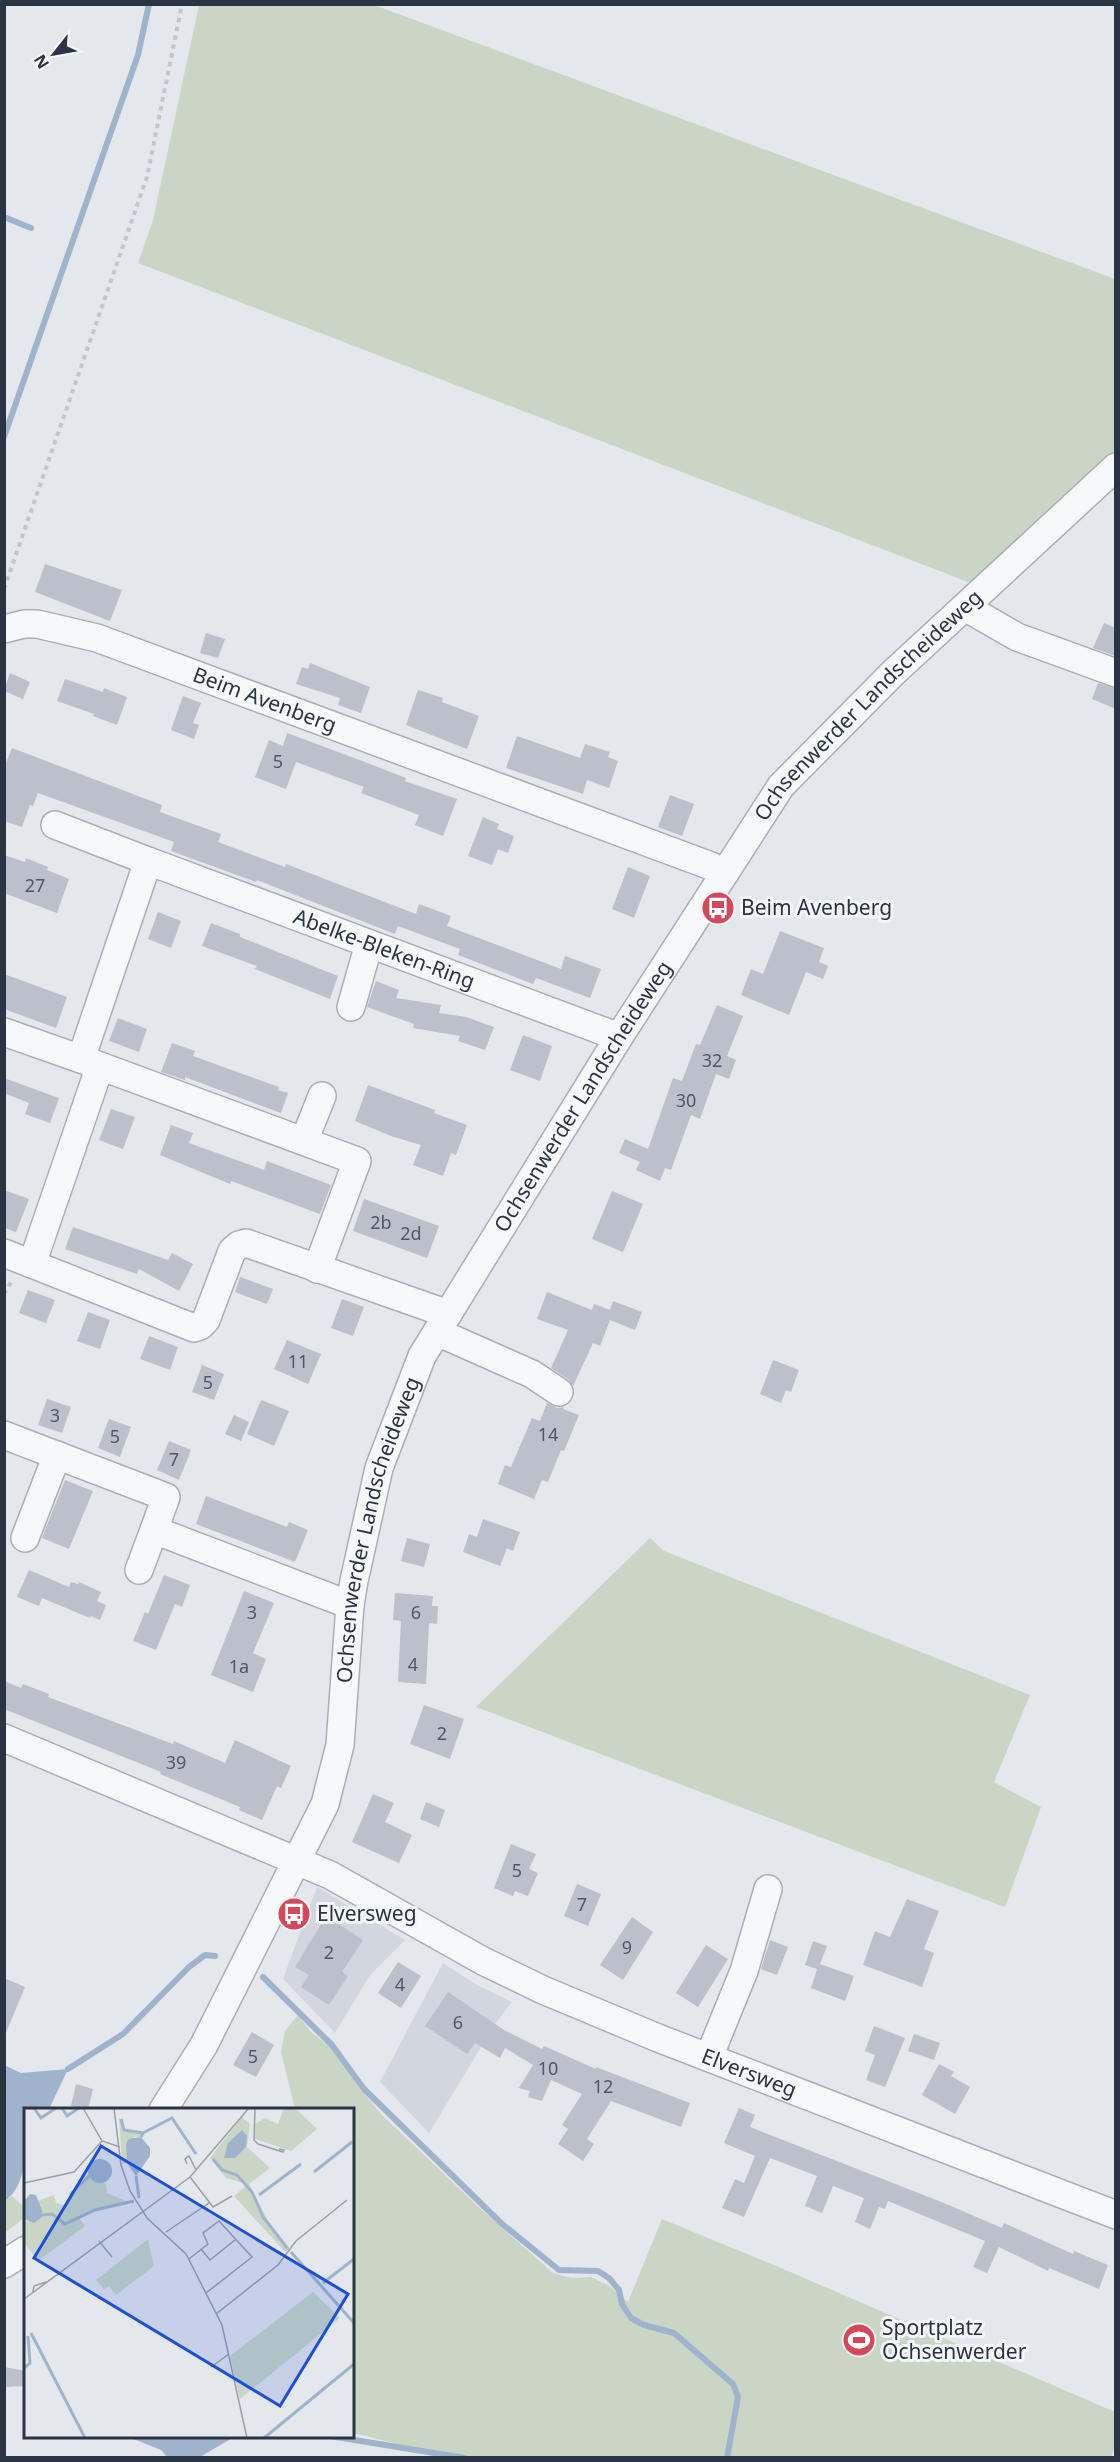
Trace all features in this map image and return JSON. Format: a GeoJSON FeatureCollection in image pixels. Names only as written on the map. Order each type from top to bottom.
{"type":"FeatureCollection","features":[{"type":"Feature","properties":{"kind":"street","name":"Ochsenwerder Landscheideweg"},"geometry":{"type":"LineString","coordinates":[[164,2108],[204,2045],[325,1804],[340,1745],[350,1605],[379,1468],[422,1356],[619,1037],[782,786],[893,674],[1116,466]]}},
{"type":"Feature","properties":{"kind":"street"},"geometry":{"type":"LineString","coordinates":[[965,607],[1017,637],[1116,673]]}},
{"type":"Feature","properties":{"kind":"street","name":"Beim Avenberg"},"geometry":{"type":"LineString","coordinates":[[4,629],[37,624],[97,638],[725,873]]}},
{"type":"Feature","properties":{"kind":"street","name":"Abelke-Bleken-Ring"},"geometry":{"type":"LineString","coordinates":[[55,825],[619,1037]]}},
{"type":"Feature","properties":{"kind":"street"},"geometry":{"type":"LineString","coordinates":[[32,1264],[148,861]]}},
{"type":"Feature","properties":{"kind":"street"},"geometry":{"type":"LineString","coordinates":[[351,1007],[369,944]]}},
{"type":"Feature","properties":{"kind":"street"},"geometry":{"type":"LineString","coordinates":[[4,1032],[357,1161],[317,1269]]}},
{"type":"Feature","properties":{"kind":"street"},"geometry":{"type":"LineString","coordinates":[[304,1141],[322,1096]]}},
{"type":"Feature","properties":{"kind":"street"},"geometry":{"type":"LineString","coordinates":[[4,1253],[194,1328],[206,1320],[232,1251],[239,1245],[246,1244],[317,1269],[442,1323],[559,1392]]}},
{"type":"Feature","properties":{"kind":"street"},"geometry":{"type":"LineString","coordinates":[[4,1435],[166,1497],[139,1570]]}},
{"type":"Feature","properties":{"kind":"street"},"geometry":{"type":"LineString","coordinates":[[25,1538],[57,1455]]}},
{"type":"Feature","properties":{"kind":"street"},"geometry":{"type":"LineString","coordinates":[[154,1530],[350,1605]]}},
{"type":"Feature","properties":{"kind":"street","name":"Elversweg"},"geometry":{"type":"LineString","coordinates":[[4,1738],[330,1875],[503,1971],[543,1990],[709,2057],[1116,2214]]}},
{"type":"Feature","properties":{"kind":"street"},"geometry":{"type":"LineString","coordinates":[[709,2057],[744,1971],[768,1889]]}},
{"type":"Feature","properties":{"kind":"street"},"geometry":{"type":"LineString","coordinates":[[4,2264],[24,2251]]}},
{"type":"Feature","properties":{"kind":"path"},"geometry":{"type":"LineString","coordinates":[[4,589],[147,177],[182,4]]}},
{"type":"Feature","properties":{"kind":"shaded area"},"geometry":{"type":"Polygon","coordinates":[[[317,1887],[405,1940],[370,1975],[335,2033],[283,1979],[317,1887]]]}},
{"type":"Feature","properties":{"kind":"shaded area"},"geometry":{"type":"Polygon","coordinates":[[[443,1963],[477,1985],[512,2002],[495,2024],[429,2133],[380,2082],[443,1963]]]}},
{"type":"Feature","properties":{"kind":"green space"},"geometry":{"type":"Polygon","coordinates":[[[199,5],[374,5],[1115,279],[1115,453],[976,585],[138,263],[153,220],[199,5]]]}},
{"type":"Feature","properties":{"kind":"green space"},"geometry":{"type":"Polygon","coordinates":[[[650,1538],[664,1551],[1030,1695],[994,1782],[1041,1807],[1005,1907],[476,1707],[650,1538]]]}},
{"type":"Feature","properties":{"kind":"green space"},"geometry":{"type":"Polygon","coordinates":[[[298,2015],[311,2032],[333,2049],[357,2085],[382,2115],[484,2212],[553,2273],[571,2278],[591,2277],[609,2286],[628,2302],[662,2219],[1115,2412],[1115,2446],[1111,2457],[483,2458],[414,2448],[354,2433],[354,2108],[295,2108],[281,2052],[285,2031],[298,2015]]]}},
{"type":"Feature","properties":{"kind":"green space"},"geometry":{"type":"Polygon","coordinates":[[[12,2196],[24,2207],[24,2218],[5,2233],[5,2201],[12,2196]]]}},
{"type":"Feature","properties":{"kind":"water"},"geometry":{"type":"Polygon","coordinates":[[[4,2065],[21,2073],[68,2069],[49,2108],[24,2108],[23,2172],[13,2193],[5,2201],[4,2065]]]}},
{"type":"Feature","properties":{"kind":"water"},"geometry":{"type":"Polygon","coordinates":[[[131,2438],[232,2438],[200,2457],[168,2458],[161,2450],[131,2438]]]}},
{"type":"Feature","properties":{"kind":"building"},"geometry":{"type":"Polygon","coordinates":[[[45,564],[122,590],[110,621],[35,592],[45,564]]]}},
{"type":"Feature","properties":{"kind":"building"},"geometry":{"type":"Polygon","coordinates":[[[1104,623],[1116,628],[1116,656],[1093,648],[1104,623]]]}},
{"type":"Feature","properties":{"kind":"building"},"geometry":{"type":"Polygon","coordinates":[[[206,633],[225,639],[218,658],[200,653],[206,633]]]}},
{"type":"Feature","properties":{"kind":"building"},"geometry":{"type":"Polygon","coordinates":[[[310,663],[370,687],[361,713],[338,705],[340,698],[296,684],[302,667],[308,669],[310,663]]]}},
{"type":"Feature","properties":{"kind":"building"},"geometry":{"type":"Polygon","coordinates":[[[10,673],[30,682],[23,699],[4,691],[10,673]]]}},
{"type":"Feature","properties":{"kind":"building"},"geometry":{"type":"Polygon","coordinates":[[[65,679],[103,692],[104,688],[127,697],[117,725],[57,701],[65,679]]]}},
{"type":"Feature","properties":{"kind":"building"},"geometry":{"type":"Polygon","coordinates":[[[1098,683],[1116,688],[1116,709],[1092,699],[1098,683]]]}},
{"type":"Feature","properties":{"kind":"building"},"geometry":{"type":"Polygon","coordinates":[[[418,690],[443,698],[442,702],[479,716],[467,749],[406,725],[418,690]]]}},
{"type":"Feature","properties":{"kind":"building"},"geometry":{"type":"Polygon","coordinates":[[[183,696],[201,703],[193,723],[199,725],[194,739],[171,730],[183,696]]]}},
{"type":"Feature","properties":{"kind":"building"},"geometry":{"type":"Polygon","coordinates":[[[287,733],[406,778],[405,781],[457,799],[443,836],[415,825],[419,815],[361,793],[364,787],[296,762],[286,789],[255,777],[269,740],[283,746],[287,733]]]}},
{"type":"Feature","properties":{"kind":"building"},"geometry":{"type":"Polygon","coordinates":[[[517,736],[580,758],[585,744],[610,752],[608,757],[618,761],[609,788],[587,780],[583,794],[506,768],[517,736]]]}},
{"type":"Feature","properties":{"kind":"building"},"geometry":{"type":"Polygon","coordinates":[[[12,748],[162,805],[160,812],[221,834],[218,842],[285,867],[286,864],[416,914],[419,904],[451,916],[447,926],[561,969],[565,956],[601,969],[590,998],[536,978],[533,984],[458,955],[460,949],[398,926],[395,934],[257,880],[256,882],[171,851],[174,842],[38,793],[33,806],[30,805],[22,827],[4,821],[4,768],[12,748]]]}},
{"type":"Feature","properties":{"kind":"building"},"geometry":{"type":"Polygon","coordinates":[[[670,795],[694,804],[682,836],[658,827],[670,795]]]}},
{"type":"Feature","properties":{"kind":"building"},"geometry":{"type":"Polygon","coordinates":[[[483,817],[499,824],[497,829],[514,836],[508,853],[498,849],[492,865],[468,856],[483,817]]]}},
{"type":"Feature","properties":{"kind":"building"},"geometry":{"type":"Polygon","coordinates":[[[4,855],[25,862],[26,858],[69,879],[57,913],[4,893],[4,855]]]}},
{"type":"Feature","properties":{"kind":"building"},"geometry":{"type":"Polygon","coordinates":[[[628,867],[650,876],[634,918],[612,909],[628,867]]]}},
{"type":"Feature","properties":{"kind":"building"},"geometry":{"type":"Polygon","coordinates":[[[158,912],[181,921],[171,948],[148,939],[158,912]]]}},
{"type":"Feature","properties":{"kind":"building"},"geometry":{"type":"Polygon","coordinates":[[[211,923],[338,976],[330,999],[255,969],[257,966],[202,946],[211,923]]]}},
{"type":"Feature","properties":{"kind":"building"},"geometry":{"type":"Polygon","coordinates":[[[780,931],[824,948],[819,962],[828,966],[823,979],[806,972],[789,1015],[741,995],[751,969],[763,974],[780,931]]]}},
{"type":"Feature","properties":{"kind":"building"},"geometry":{"type":"Polygon","coordinates":[[[4,974],[67,997],[56,1028],[4,1009],[4,974]]]}},
{"type":"Feature","properties":{"kind":"building"},"geometry":{"type":"Polygon","coordinates":[[[376,981],[399,990],[396,998],[441,1005],[439,1013],[466,1017],[494,1027],[485,1050],[458,1041],[460,1036],[413,1028],[414,1024],[367,1007],[376,981]]]}},
{"type":"Feature","properties":{"kind":"building"},"geometry":{"type":"Polygon","coordinates":[[[717,1005],[743,1016],[727,1056],[736,1060],[729,1079],[716,1074],[700,1119],[691,1115],[671,1170],[665,1168],[660,1181],[636,1170],[640,1162],[619,1153],[625,1139],[648,1149],[673,1078],[682,1081],[696,1044],[700,1045],[717,1005]]]}},
{"type":"Feature","properties":{"kind":"building"},"geometry":{"type":"Polygon","coordinates":[[[118,1018],[147,1029],[139,1052],[109,1041],[118,1018]]]}},
{"type":"Feature","properties":{"kind":"building"},"geometry":{"type":"Polygon","coordinates":[[[523,1035],[552,1046],[540,1081],[510,1070],[523,1035]]]}},
{"type":"Feature","properties":{"kind":"building"},"geometry":{"type":"Polygon","coordinates":[[[172,1043],[195,1051],[193,1056],[279,1087],[278,1090],[288,1093],[281,1113],[185,1077],[185,1080],[161,1072],[172,1043]]]}},
{"type":"Feature","properties":{"kind":"building"},"geometry":{"type":"Polygon","coordinates":[[[4,1078],[59,1098],[50,1123],[25,1114],[29,1103],[4,1093],[4,1078]]]}},
{"type":"Feature","properties":{"kind":"building"},"geometry":{"type":"Polygon","coordinates":[[[368,1085],[435,1110],[434,1113],[467,1125],[456,1155],[451,1153],[443,1176],[413,1165],[421,1145],[355,1121],[368,1085]]]}},
{"type":"Feature","properties":{"kind":"building"},"geometry":{"type":"Polygon","coordinates":[[[111,1109],[135,1117],[123,1149],[99,1140],[111,1109]]]}},
{"type":"Feature","properties":{"kind":"building"},"geometry":{"type":"Polygon","coordinates":[[[171,1125],[193,1133],[189,1143],[264,1170],[267,1161],[331,1185],[320,1214],[231,1181],[230,1184],[160,1155],[171,1125]]]}},
{"type":"Feature","properties":{"kind":"building"},"geometry":{"type":"Polygon","coordinates":[[[4,1190],[29,1199],[16,1232],[4,1228],[4,1190]]]}},
{"type":"Feature","properties":{"kind":"building"},"geometry":{"type":"Polygon","coordinates":[[[612,1191],[643,1204],[623,1252],[592,1239],[612,1191]]]}},
{"type":"Feature","properties":{"kind":"building"},"geometry":{"type":"Polygon","coordinates":[[[364,1199],[439,1226],[427,1258],[353,1231],[364,1199]]]}},
{"type":"Feature","properties":{"kind":"building"},"geometry":{"type":"Polygon","coordinates":[[[73,1227],[168,1260],[172,1253],[193,1264],[179,1291],[139,1269],[137,1274],[65,1249],[73,1227]]]}},
{"type":"Feature","properties":{"kind":"building"},"geometry":{"type":"Polygon","coordinates":[[[240,1277],[273,1289],[267,1304],[235,1292],[240,1277]]]}},
{"type":"Feature","properties":{"kind":"building"},"geometry":{"type":"Polygon","coordinates":[[[28,1290],[55,1300],[46,1323],[19,1313],[28,1290]]]}},
{"type":"Feature","properties":{"kind":"building"},"geometry":{"type":"Polygon","coordinates":[[[547,1292],[592,1310],[594,1304],[610,1310],[613,1301],[642,1312],[635,1330],[610,1320],[600,1346],[593,1343],[573,1386],[568,1379],[551,1368],[568,1330],[537,1319],[547,1292]]]}},
{"type":"Feature","properties":{"kind":"building"},"geometry":{"type":"Polygon","coordinates":[[[342,1299],[364,1307],[353,1336],[331,1328],[342,1299]]]}},
{"type":"Feature","properties":{"kind":"building"},"geometry":{"type":"Polygon","coordinates":[[[88,1312],[110,1320],[100,1349],[77,1341],[88,1312]]]}},
{"type":"Feature","properties":{"kind":"building"},"geometry":{"type":"Polygon","coordinates":[[[149,1336],[178,1347],[170,1370],[140,1359],[149,1336]]]}},
{"type":"Feature","properties":{"kind":"building"},"geometry":{"type":"Polygon","coordinates":[[[287,1340],[321,1354],[308,1384],[274,1369],[287,1340]]]}},
{"type":"Feature","properties":{"kind":"building"},"geometry":{"type":"Polygon","coordinates":[[[773,1360],[799,1370],[791,1392],[786,1390],[781,1403],[760,1394],[773,1360]]]}},
{"type":"Feature","properties":{"kind":"building"},"geometry":{"type":"Polygon","coordinates":[[[202,1365],[224,1374],[214,1400],[192,1392],[202,1365]]]}},
{"type":"Feature","properties":{"kind":"building"},"geometry":{"type":"Polygon","coordinates":[[[47,1399],[71,1407],[62,1433],[38,1425],[47,1399]]]}},
{"type":"Feature","properties":{"kind":"building"},"geometry":{"type":"Polygon","coordinates":[[[261,1400],[289,1411],[274,1446],[247,1434],[261,1400]]]}},
{"type":"Feature","properties":{"kind":"building"},"geometry":{"type":"Polygon","coordinates":[[[547,1403],[557,1408],[564,1407],[563,1409],[579,1415],[548,1482],[542,1480],[534,1499],[498,1484],[505,1465],[511,1467],[532,1418],[540,1421],[547,1403]]]}},
{"type":"Feature","properties":{"kind":"building"},"geometry":{"type":"Polygon","coordinates":[[[234,1415],[249,1422],[241,1441],[225,1434],[234,1415]]]}},
{"type":"Feature","properties":{"kind":"building"},"geometry":{"type":"Polygon","coordinates":[[[109,1419],[131,1427],[120,1457],[98,1448],[109,1419]]]}},
{"type":"Feature","properties":{"kind":"building"},"geometry":{"type":"Polygon","coordinates":[[[169,1441],[191,1450],[179,1480],[157,1470],[169,1441]]]}},
{"type":"Feature","properties":{"kind":"building"},"geometry":{"type":"Polygon","coordinates":[[[65,1480],[93,1491],[69,1549],[42,1538],[65,1480]]]}},
{"type":"Feature","properties":{"kind":"building"},"geometry":{"type":"Polygon","coordinates":[[[206,1496],[287,1527],[289,1522],[308,1530],[295,1562],[196,1524],[206,1496]]]}},
{"type":"Feature","properties":{"kind":"building"},"geometry":{"type":"Polygon","coordinates":[[[483,1519],[520,1532],[513,1551],[507,1548],[500,1566],[463,1552],[469,1534],[477,1537],[483,1519]]]}},
{"type":"Feature","properties":{"kind":"building"},"geometry":{"type":"Polygon","coordinates":[[[407,1538],[430,1544],[424,1567],[401,1561],[407,1538]]]}},
{"type":"Feature","properties":{"kind":"building"},"geometry":{"type":"Polygon","coordinates":[[[29,1570],[69,1587],[71,1582],[78,1584],[79,1582],[101,1592],[97,1601],[106,1605],[100,1620],[42,1598],[39,1606],[17,1597],[29,1570]]]}},
{"type":"Feature","properties":{"kind":"building"},"geometry":{"type":"Polygon","coordinates":[[[164,1575],[190,1585],[182,1607],[175,1604],[156,1650],[133,1641],[145,1612],[148,1614],[164,1575]]]}},
{"type":"Feature","properties":{"kind":"building"},"geometry":{"type":"Polygon","coordinates":[[[244,1591],[274,1603],[253,1653],[266,1659],[253,1692],[211,1675],[244,1591]]]}},
{"type":"Feature","properties":{"kind":"building"},"geometry":{"type":"Polygon","coordinates":[[[395,1593],[433,1596],[432,1606],[438,1606],[437,1624],[429,1623],[426,1684],[398,1682],[401,1621],[393,1620],[395,1593]]]}},
{"type":"Feature","properties":{"kind":"building"},"geometry":{"type":"Polygon","coordinates":[[[4,1681],[21,1688],[23,1684],[49,1694],[48,1697],[173,1744],[174,1741],[225,1763],[235,1740],[291,1766],[281,1788],[277,1786],[262,1820],[239,1810],[240,1807],[160,1774],[161,1772],[4,1709],[4,1681]]]}},
{"type":"Feature","properties":{"kind":"building"},"geometry":{"type":"Polygon","coordinates":[[[424,1705],[464,1719],[450,1759],[410,1744],[424,1705]]]}},
{"type":"Feature","properties":{"kind":"building"},"geometry":{"type":"Polygon","coordinates":[[[373,1794],[394,1803],[385,1822],[412,1835],[399,1863],[352,1842],[373,1794]]]}},
{"type":"Feature","properties":{"kind":"building"},"geometry":{"type":"Polygon","coordinates":[[[426,1802],[445,1810],[439,1827],[420,1819],[426,1802]]]}},
{"type":"Feature","properties":{"kind":"building"},"geometry":{"type":"Polygon","coordinates":[[[511,1844],[536,1854],[529,1869],[538,1873],[528,1896],[515,1891],[513,1896],[494,1888],[511,1844]]]}},
{"type":"Feature","properties":{"kind":"building"},"geometry":{"type":"Polygon","coordinates":[[[577,1884],[601,1894],[588,1926],[564,1916],[577,1884]]]}},
{"type":"Feature","properties":{"kind":"building"},"geometry":{"type":"Polygon","coordinates":[[[907,1899],[939,1911],[924,1949],[934,1953],[922,1987],[863,1965],[875,1931],[890,1937],[907,1899]]]}},
{"type":"Feature","properties":{"kind":"building"},"geometry":{"type":"Polygon","coordinates":[[[326,1916],[363,1940],[342,1972],[348,1976],[329,2005],[301,1987],[309,1975],[295,1967],[326,1916]]]}},
{"type":"Feature","properties":{"kind":"building"},"geometry":{"type":"Polygon","coordinates":[[[632,1917],[653,1932],[623,1980],[600,1965],[632,1917]]]}},
{"type":"Feature","properties":{"kind":"building"},"geometry":{"type":"Polygon","coordinates":[[[770,1940],[788,1947],[777,1975],[761,1969],[770,1940]]]}},
{"type":"Feature","properties":{"kind":"building"},"geometry":{"type":"Polygon","coordinates":[[[813,1941],[827,1946],[820,1964],[854,1976],[845,2001],[811,1988],[817,1969],[805,1965],[813,1941]]]}},
{"type":"Feature","properties":{"kind":"building"},"geometry":{"type":"Polygon","coordinates":[[[706,1945],[728,1959],[698,2007],[676,1993],[706,1945]]]}},
{"type":"Feature","properties":{"kind":"building"},"geometry":{"type":"Polygon","coordinates":[[[398,1962],[421,1976],[401,2008],[378,1993],[398,1962]]]}},
{"type":"Feature","properties":{"kind":"building"},"geometry":{"type":"Polygon","coordinates":[[[4,1978],[25,1987],[5,2035],[4,2035],[4,1978]]]}},
{"type":"Feature","properties":{"kind":"building"},"geometry":{"type":"Polygon","coordinates":[[[448,1992],[504,2030],[542,2049],[544,2046],[596,2069],[596,2067],[690,2103],[681,2127],[611,2101],[587,2139],[594,2144],[583,2161],[558,2144],[568,2129],[562,2125],[582,2094],[551,2080],[542,2101],[528,2097],[530,2091],[519,2088],[533,2065],[505,2048],[500,2058],[475,2043],[467,2054],[425,2026],[448,1992]]]}},
{"type":"Feature","properties":{"kind":"building"},"geometry":{"type":"Polygon","coordinates":[[[874,2026],[905,2038],[885,2087],[866,2080],[875,2055],[865,2051],[874,2026]]]}},
{"type":"Feature","properties":{"kind":"building"},"geometry":{"type":"Polygon","coordinates":[[[252,2032],[274,2045],[256,2077],[233,2065],[252,2032]]]}},
{"type":"Feature","properties":{"kind":"building"},"geometry":{"type":"Polygon","coordinates":[[[914,2034],[940,2043],[934,2060],[908,2051],[914,2034]]]}},
{"type":"Feature","properties":{"kind":"building"},"geometry":{"type":"Polygon","coordinates":[[[939,2064],[954,2072],[951,2076],[970,2087],[955,2114],[922,2095],[939,2064]]]}},
{"type":"Feature","properties":{"kind":"building"},"geometry":{"type":"Polygon","coordinates":[[[76,2084],[93,2089],[88,2108],[71,2106],[76,2084]]]}},
{"type":"Feature","properties":{"kind":"building"},"geometry":{"type":"Polygon","coordinates":[[[739,2108],[755,2115],[750,2127],[1002,2228],[1004,2223],[1073,2254],[1074,2251],[1108,2265],[1099,2289],[1049,2268],[1048,2271],[999,2247],[987,2273],[973,2267],[985,2241],[888,2201],[885,2209],[879,2207],[870,2229],[855,2222],[864,2198],[833,2186],[822,2213],[805,2206],[817,2176],[770,2158],[744,2217],[722,2208],[735,2179],[744,2183],[755,2156],[724,2143],[739,2108]]]}},
{"type":"Feature","properties":{"kind":"building"},"geometry":{"type":"Polygon","coordinates":[[[4,2367],[24,2371],[24,2386],[4,2387],[4,2367]]]}},
{"type":"Feature","properties":{"kind":"waterway"},"geometry":{"type":"LineString","coordinates":[[4,437],[138,55],[149,4]]}},
{"type":"Feature","properties":{"kind":"waterway"},"geometry":{"type":"LineString","coordinates":[[4,217],[31,228]]}},
{"type":"Feature","properties":{"kind":"waterway"},"geometry":{"type":"LineString","coordinates":[[68,2069],[123,2034],[189,1967],[205,1955],[215,1956]]}},
{"type":"Feature","properties":{"kind":"waterway"},"geometry":{"type":"LineString","coordinates":[[263,1977],[332,2045],[364,2089],[501,2223],[559,2270],[598,2271],[609,2278],[619,2290],[622,2304],[631,2318],[644,2325],[674,2333],[733,2384],[738,2397],[727,2458]]}},
{"type":"Feature","properties":{"kind":"waterway"},"geometry":{"type":"LineString","coordinates":[[342,2438],[465,2458]]}},
{"type":"Feature","properties":{"kind":"place","name":"Beim Avenberg"},"geometry":{"type":"Point","coordinates":[718,908]}},
{"type":"Feature","properties":{"kind":"place","name":"Elversweg"},"geometry":{"type":"Point","coordinates":[294,1914]}},
{"type":"Feature","properties":{"kind":"place","name":"Sportplatz Ochsenwerder"},"geometry":{"type":"Point","coordinates":[859,2340]}}]}
